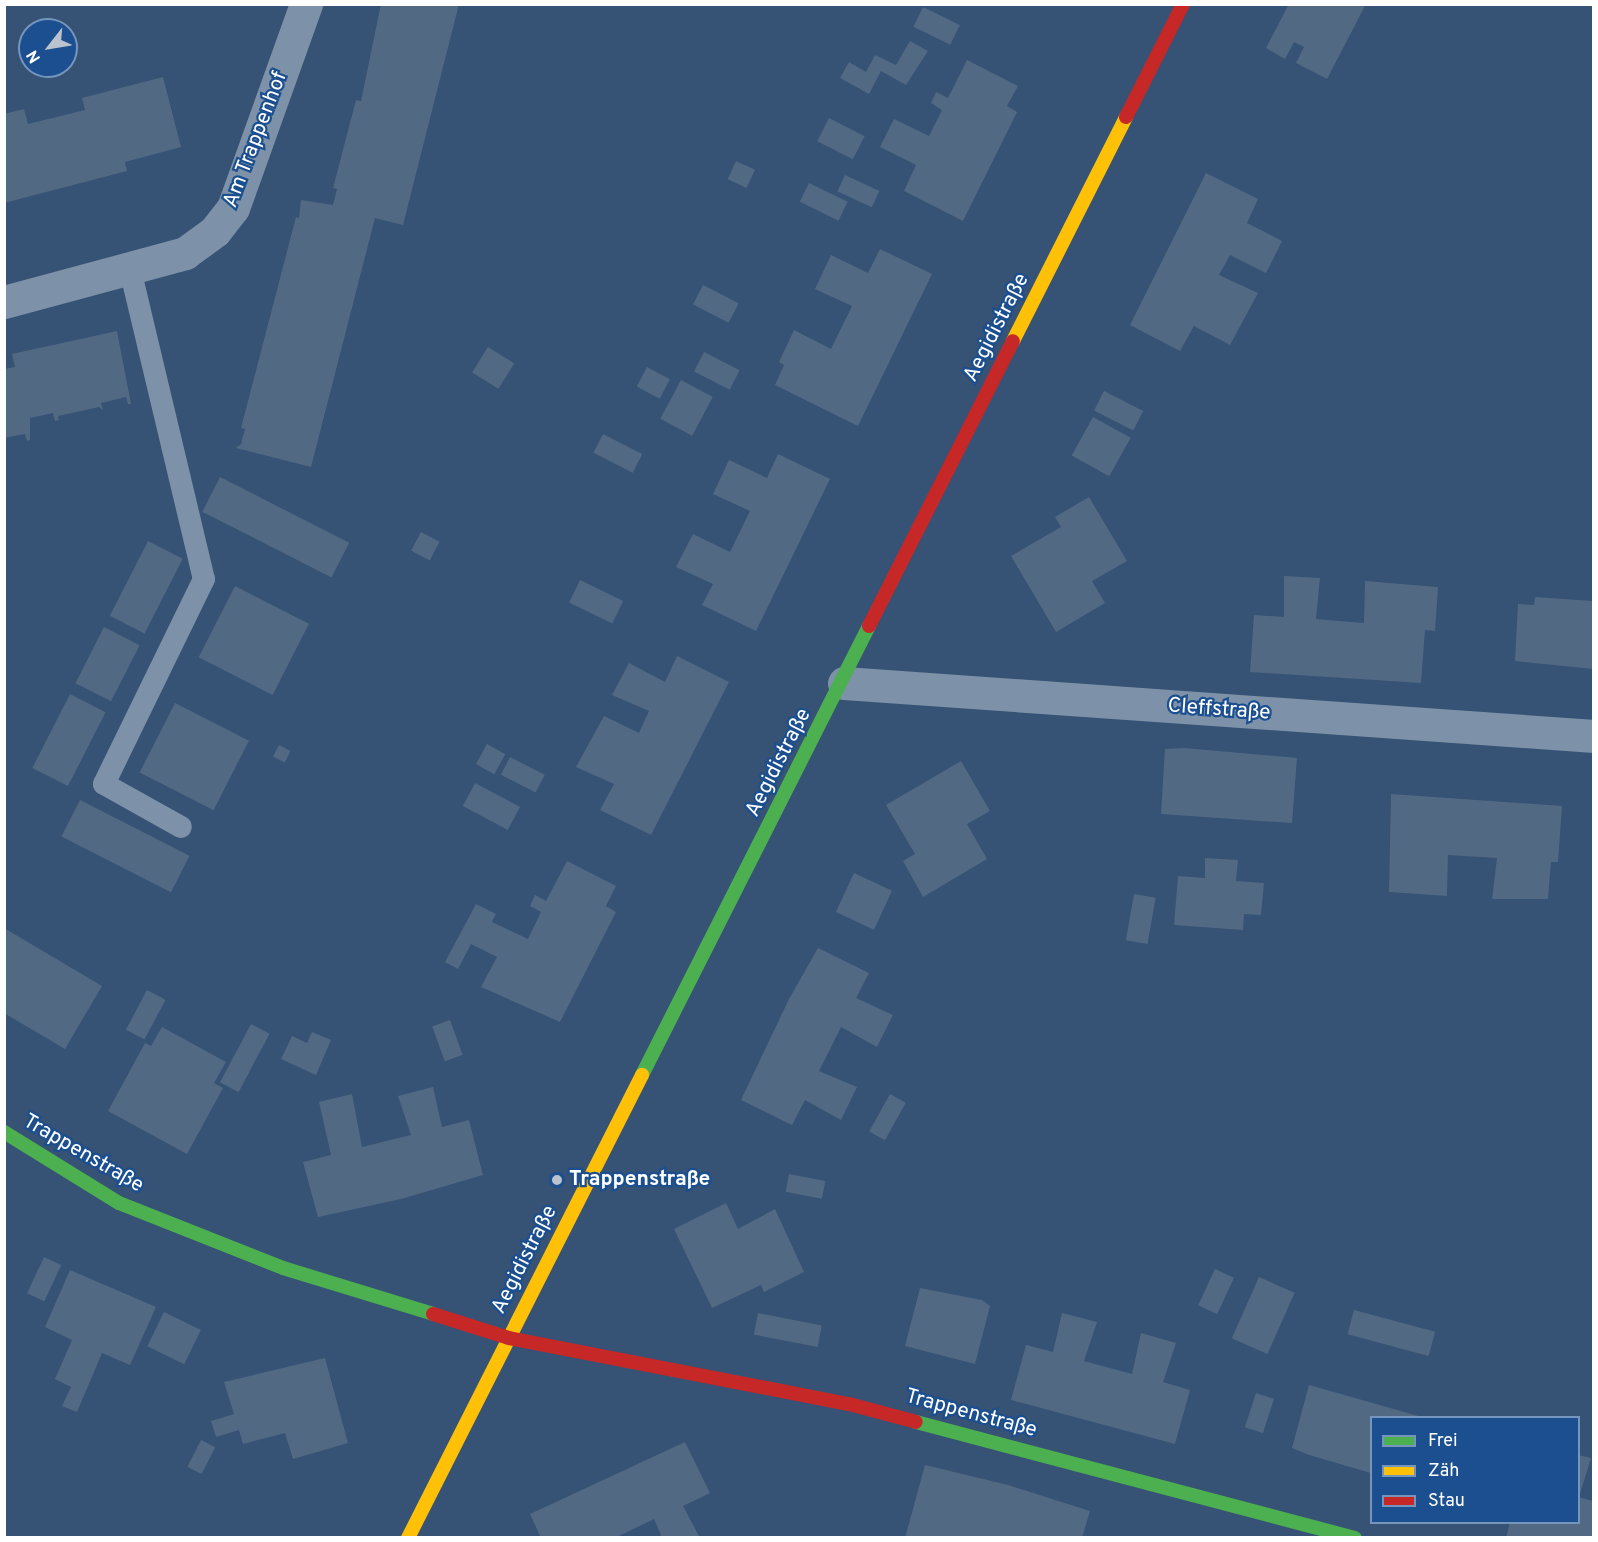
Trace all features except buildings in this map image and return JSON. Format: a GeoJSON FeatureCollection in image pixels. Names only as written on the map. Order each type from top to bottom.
{"type":"FeatureCollection","features":[{"type":"Feature","properties":{"kind":"street","name":"Am Trappenhof"},"geometry":{"type":"LineString","coordinates":[[4,303],[185,253],[201,244],[233,208],[306,4]]}},
{"type":"Feature","properties":{"kind":"street","name":"Aegidistraße"},"geometry":{"type":"LineString","coordinates":[[408,1538],[844,683],[1183,4]]}},
{"type":"Feature","properties":{"kind":"street","name":"Cleffstraße"},"geometry":{"type":"LineString","coordinates":[[844,683],[1593,736]]}},
{"type":"Feature","properties":{"kind":"street","name":"Trappenstraße"},"geometry":{"type":"LineString","coordinates":[[4,1132],[118,1203],[283,1268],[509,1338],[849,1404],[1355,1538]]}},
{"type":"Feature","properties":{"kind":"lane"},"geometry":{"type":"LineString","coordinates":[[130,269],[204,579],[104,784],[181,827]]}},
{"type":"Feature","properties":{"kind":"traffic: fast"},"geometry":{"type":"LineString","coordinates":[[642,1075],[869,626]]}},
{"type":"Feature","properties":{"kind":"traffic: fast"},"geometry":{"type":"LineString","coordinates":[[4,1132],[119,1203],[283,1268],[433,1314]]}},
{"type":"Feature","properties":{"kind":"traffic: fast"},"geometry":{"type":"LineString","coordinates":[[916,1422],[1355,1538]]}},
{"type":"Feature","properties":{"kind":"traffic: slow"},"geometry":{"type":"LineString","coordinates":[[1013,341],[1126,117]]}},
{"type":"Feature","properties":{"kind":"traffic: slow"},"geometry":{"type":"LineString","coordinates":[[408,1538],[642,1075]]}},
{"type":"Feature","properties":{"kind":"traffic: jam"},"geometry":{"type":"LineString","coordinates":[[1126,117],[1183,4]]}},
{"type":"Feature","properties":{"kind":"traffic: jam"},"geometry":{"type":"LineString","coordinates":[[869,626],[1013,341]]}},
{"type":"Feature","properties":{"kind":"traffic: jam"},"geometry":{"type":"LineString","coordinates":[[433,1314],[509,1338],[849,1404],[916,1422]]}},
{"type":"Feature","properties":{"kind":"place","name":"Trappenstraße"},"geometry":{"type":"Point","coordinates":[557,1180]}}]}
